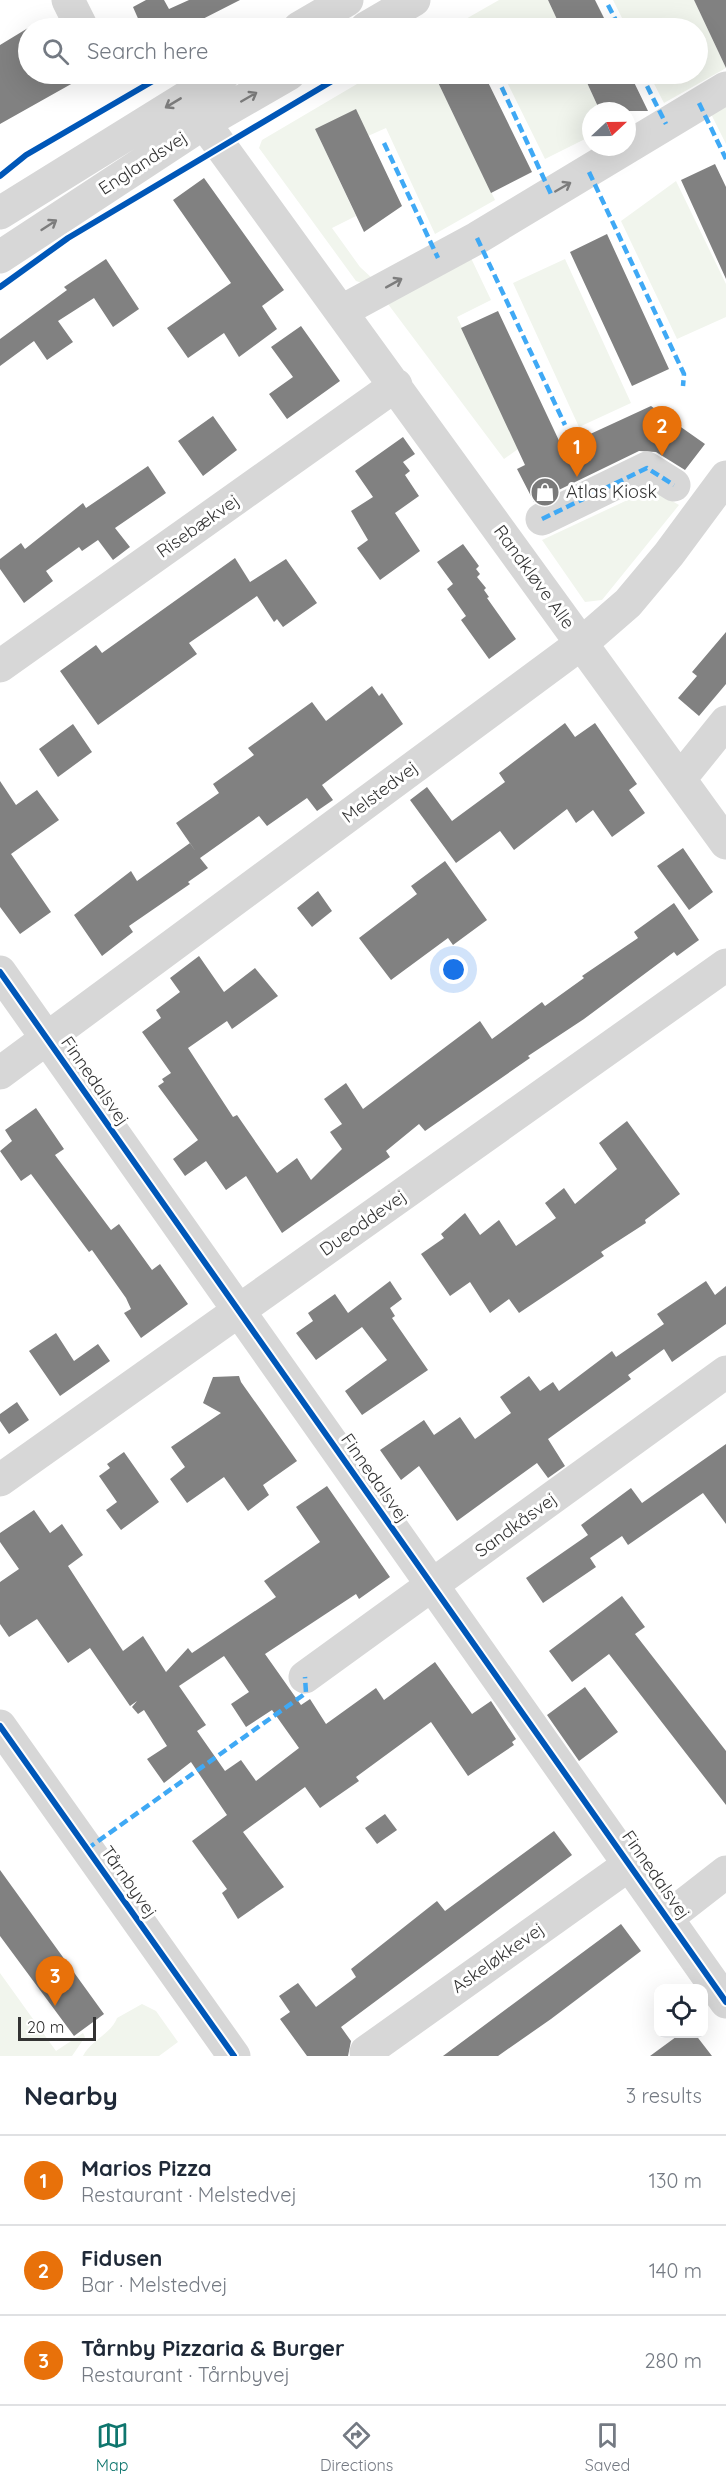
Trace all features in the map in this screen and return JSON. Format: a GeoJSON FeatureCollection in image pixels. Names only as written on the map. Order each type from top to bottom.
{"type":"FeatureCollection","features":[{"type":"Feature","properties":{"kind":"street"},"geometry":{"type":"LineString","coordinates":[[68,0],[77,18]]}},
{"type":"Feature","properties":{"kind":"street"},"geometry":{"type":"LineString","coordinates":[[316,18],[347,0]]}},
{"type":"Feature","properties":{"kind":"street"},"geometry":{"type":"LineString","coordinates":[[383,18],[414,0]]}},
{"type":"Feature","properties":{"kind":"street","name":"Englandsvej"},"geometry":{"type":"LineString","coordinates":[[0,213],[208,84]]}},
{"type":"Feature","properties":{"kind":"street","name":"Englandsvej"},"geometry":{"type":"LineString","coordinates":[[0,257],[204,123],[272,84]]}},
{"type":"Feature","properties":{"kind":"street"},"geometry":{"type":"LineString","coordinates":[[342,311],[477,238],[726,88]]}},
{"type":"Feature","properties":{"kind":"street","name":"Randkløve Alle"},"geometry":{"type":"LineString","coordinates":[[204,123],[726,843]]}},
{"type":"Feature","properties":{"kind":"street","name":"Risebækvej"},"geometry":{"type":"LineString","coordinates":[[0,666],[396,385]]}},
{"type":"Feature","properties":{"kind":"street"},"geometry":{"type":"LineString","coordinates":[[542,519],[647,468],[674,485]]}},
{"type":"Feature","properties":{"kind":"street","name":"Melstedvej"},"geometry":{"type":"LineString","coordinates":[[0,1073],[582,643],[635,594],[669,554],[726,477]]}},
{"type":"Feature","properties":{"kind":"street"},"geometry":{"type":"LineString","coordinates":[[680,779],[726,722]]}},
{"type":"Feature","properties":{"kind":"street","name":"Dueoddevej"},"geometry":{"type":"LineString","coordinates":[[0,1480],[726,965]]}},
{"type":"Feature","properties":{"kind":"street","name":"Finnedalsvej"},"geometry":{"type":"LineString","coordinates":[[0,972],[726,2002]]}},
{"type":"Feature","properties":{"kind":"street","name":"Sandkåsvej"},"geometry":{"type":"LineString","coordinates":[[305,1677],[726,1372]]}},
{"type":"Feature","properties":{"kind":"street","name":"Tårnbyvej"},"geometry":{"type":"LineString","coordinates":[[0,1726],[234,2056]]}},
{"type":"Feature","properties":{"kind":"street","name":"Askeløkkevej"},"geometry":{"type":"LineString","coordinates":[[366,2052],[630,1864]]}},
{"type":"Feature","properties":{"kind":"street"},"geometry":{"type":"LineString","coordinates":[[667,1918],[726,1872]]}},
{"type":"Feature","properties":{"kind":"shaded area"},"geometry":{"type":"Polygon","coordinates":[[[499,0],[548,0],[556,18],[468,18],[499,0]]]}},
{"type":"Feature","properties":{"kind":"shaded area"},"geometry":{"type":"Polygon","coordinates":[[[613,0],[694,0],[702,18],[622,18],[613,0]]]}},
{"type":"Feature","properties":{"kind":"shaded area"},"geometry":{"type":"Polygon","coordinates":[[[708,30],[726,68],[708,78],[708,30]]]}},
{"type":"Feature","properties":{"kind":"shaded area"},"geometry":{"type":"Polygon","coordinates":[[[357,84],[439,84],[495,200],[435,234],[386,128],[368,136],[315,129],[356,216],[332,228],[360,267],[373,279],[365,284],[356,281],[259,148],[262,140],[357,84]]]}},
{"type":"Feature","properties":{"kind":"shaded area"},"geometry":{"type":"Polygon","coordinates":[[[508,84],[588,84],[596,102],[582,102],[582,140],[545,159],[508,84]]]}},
{"type":"Feature","properties":{"kind":"shaded area"},"geometry":{"type":"Polygon","coordinates":[[[654,84],[698,84],[664,103],[654,84]]]}},
{"type":"Feature","properties":{"kind":"shaded area"},"geometry":{"type":"Polygon","coordinates":[[[726,105],[726,144],[711,114],[726,105]]]}},
{"type":"Feature","properties":{"kind":"shaded area"},"geometry":{"type":"Polygon","coordinates":[[[676,181],[726,284],[726,317],[677,339],[621,221],[676,181]]]}},
{"type":"Feature","properties":{"kind":"shaded area"},"geometry":{"type":"Polygon","coordinates":[[[470,256],[491,300],[457,317],[518,449],[504,459],[388,304],[470,256]]]}},
{"type":"Feature","properties":{"kind":"shaded area"},"geometry":{"type":"Polygon","coordinates":[[[565,259],[631,403],[579,427],[513,283],[565,259]]]}},
{"type":"Feature","properties":{"kind":"shaded area"},"geometry":{"type":"Polygon","coordinates":[[[651,489],[679,505],[602,600],[585,602],[542,540],[651,489]]]}},
{"type":"Feature","properties":{"kind":"shaded area"},"geometry":{"type":"Polygon","coordinates":[[[0,1973],[56,2051],[83,2033],[85,2037],[72,2056],[0,2056],[0,1973]]]}},
{"type":"Feature","properties":{"kind":"shaded area"},"geometry":{"type":"Polygon","coordinates":[[[142,2004],[156,2011],[178,2042],[159,2056],[83,2056],[117,2018],[142,2004]]]}},
{"type":"Feature","properties":{"kind":"building"},"geometry":{"type":"Polygon","coordinates":[[[146,0],[164,0],[169,9],[189,0],[240,0],[205,18],[138,18],[133,7],[146,0]]]}},
{"type":"Feature","properties":{"kind":"building"},"geometry":{"type":"Polygon","coordinates":[[[548,0],[595,0],[604,18],[556,18],[548,0]]]}},
{"type":"Feature","properties":{"kind":"building"},"geometry":{"type":"Polygon","coordinates":[[[694,0],[726,0],[726,68],[708,30],[708,18],[702,18],[694,0]]]}},
{"type":"Feature","properties":{"kind":"building"},"geometry":{"type":"Polygon","coordinates":[[[18,34],[18,84],[71,84],[0,124],[0,45],[18,34]]]}},
{"type":"Feature","properties":{"kind":"building"},"geometry":{"type":"Polygon","coordinates":[[[439,84],[489,84],[532,172],[491,193],[439,84]]]}},
{"type":"Feature","properties":{"kind":"building"},"geometry":{"type":"Polygon","coordinates":[[[588,84],[635,84],[648,111],[636,111],[636,102],[596,102],[588,84]]]}},
{"type":"Feature","properties":{"kind":"building"},"geometry":{"type":"Polygon","coordinates":[[[356,109],[402,206],[364,232],[315,129],[356,109]]]}},
{"type":"Feature","properties":{"kind":"building"},"geometry":{"type":"Polygon","coordinates":[[[715,164],[726,187],[726,279],[681,180],[715,164]]]}},
{"type":"Feature","properties":{"kind":"building"},"geometry":{"type":"Polygon","coordinates":[[[204,178],[284,290],[262,306],[277,329],[239,357],[224,333],[188,358],[167,328],[231,283],[173,200],[204,178]]]}},
{"type":"Feature","properties":{"kind":"building"},"geometry":{"type":"Polygon","coordinates":[[[607,234],[669,369],[632,386],[570,252],[607,234]]]}},
{"type":"Feature","properties":{"kind":"building"},"geometry":{"type":"Polygon","coordinates":[[[106,259],[139,309],[113,327],[94,298],[58,321],[73,342],[47,360],[34,341],[0,366],[0,339],[67,290],[64,287],[106,259]]]}},
{"type":"Feature","properties":{"kind":"building"},"geometry":{"type":"Polygon","coordinates":[[[498,311],[562,447],[651,406],[705,444],[685,470],[656,452],[639,451],[534,502],[517,469],[525,465],[461,328],[498,311]]]}},
{"type":"Feature","properties":{"kind":"building"},"geometry":{"type":"Polygon","coordinates":[[[301,326],[340,381],[287,419],[269,394],[293,377],[271,347],[301,326]]]}},
{"type":"Feature","properties":{"kind":"building"},"geometry":{"type":"Polygon","coordinates":[[[213,416],[237,450],[203,476],[178,441],[213,416]]]}},
{"type":"Feature","properties":{"kind":"building"},"geometry":{"type":"Polygon","coordinates":[[[403,437],[415,454],[403,462],[410,471],[405,475],[419,496],[395,513],[420,551],[380,580],[357,548],[368,540],[351,511],[373,497],[355,471],[403,437]]]}},
{"type":"Feature","properties":{"kind":"building"},"geometry":{"type":"Polygon","coordinates":[[[148,466],[166,493],[115,528],[130,547],[113,560],[98,540],[82,551],[79,547],[46,571],[53,581],[24,603],[0,569],[0,559],[21,543],[25,549],[83,503],[86,508],[148,466]]]}},
{"type":"Feature","properties":{"kind":"building"},"geometry":{"type":"Polygon","coordinates":[[[463,544],[479,566],[476,569],[480,574],[477,577],[486,588],[484,590],[489,597],[487,598],[516,639],[489,659],[461,620],[466,616],[447,589],[453,584],[437,562],[463,544]]]}},
{"type":"Feature","properties":{"kind":"building"},"geometry":{"type":"Polygon","coordinates":[[[235,558],[250,582],[286,559],[317,603],[283,627],[277,619],[274,622],[257,596],[189,643],[197,654],[98,725],[60,671],[96,645],[102,653],[235,558]]]}},
{"type":"Feature","properties":{"kind":"building"},"geometry":{"type":"Polygon","coordinates":[[[726,632],[726,684],[699,716],[678,698],[697,676],[692,672],[726,632]]]}},
{"type":"Feature","properties":{"kind":"building"},"geometry":{"type":"Polygon","coordinates":[[[372,686],[379,696],[382,693],[403,724],[322,785],[333,800],[317,811],[307,798],[267,826],[259,816],[200,858],[208,868],[188,882],[190,884],[129,926],[133,932],[102,956],[74,915],[131,871],[137,881],[190,843],[176,823],[219,793],[213,784],[254,755],[248,748],[312,702],[326,721],[372,686]]]}},
{"type":"Feature","properties":{"kind":"building"},"geometry":{"type":"Polygon","coordinates":[[[565,723],[575,737],[595,723],[637,784],[629,790],[645,813],[612,837],[593,810],[576,823],[567,809],[514,850],[500,831],[456,863],[410,800],[427,787],[452,821],[505,782],[499,773],[565,723]]]}},
{"type":"Feature","properties":{"kind":"building"},"geometry":{"type":"Polygon","coordinates":[[[73,724],[92,752],[58,777],[39,749],[73,724]]]}},
{"type":"Feature","properties":{"kind":"building"},"geometry":{"type":"Polygon","coordinates":[[[0,781],[16,805],[37,790],[59,820],[11,854],[51,912],[20,934],[0,907],[0,781]]]}},
{"type":"Feature","properties":{"kind":"building"},"geometry":{"type":"Polygon","coordinates":[[[683,848],[713,892],[689,910],[657,866],[683,848]]]}},
{"type":"Feature","properties":{"kind":"building"},"geometry":{"type":"Polygon","coordinates":[[[445,861],[487,920],[453,945],[448,938],[391,980],[359,938],[417,894],[411,886],[445,861]]]}},
{"type":"Feature","properties":{"kind":"building"},"geometry":{"type":"Polygon","coordinates":[[[318,891],[332,911],[312,927],[297,908],[318,891]]]}},
{"type":"Feature","properties":{"kind":"building"},"geometry":{"type":"Polygon","coordinates":[[[674,903],[699,940],[677,956],[674,952],[584,1019],[528,1056],[530,1058],[425,1131],[419,1124],[386,1151],[390,1157],[282,1233],[246,1176],[226,1190],[206,1161],[185,1176],[173,1159],[198,1140],[158,1086],[164,1082],[162,1079],[171,1073],[142,1032],[161,1018],[156,1010],[180,992],[170,978],[199,956],[224,992],[255,968],[278,996],[232,1029],[227,1021],[188,1048],[233,1117],[237,1115],[277,1173],[297,1158],[311,1180],[342,1149],[330,1132],[342,1124],[324,1099],[346,1083],[363,1109],[480,1021],[492,1039],[542,1002],[545,1006],[584,978],[582,976],[638,938],[634,932],[674,903]]]}},
{"type":"Feature","properties":{"kind":"building"},"geometry":{"type":"Polygon","coordinates":[[[36,1108],[64,1149],[55,1155],[111,1230],[119,1224],[152,1270],[160,1264],[188,1304],[141,1338],[124,1313],[131,1309],[126,1298],[92,1250],[89,1252],[31,1174],[21,1181],[0,1151],[12,1141],[5,1130],[36,1108]]]}},
{"type":"Feature","properties":{"kind":"building"},"geometry":{"type":"Polygon","coordinates":[[[627,1121],[680,1194],[645,1220],[646,1223],[601,1252],[604,1256],[519,1313],[509,1299],[490,1313],[470,1282],[450,1296],[421,1254],[444,1238],[441,1234],[465,1213],[480,1235],[499,1220],[516,1246],[556,1218],[545,1203],[564,1188],[575,1204],[617,1169],[599,1143],[627,1121]]]}},
{"type":"Feature","properties":{"kind":"building"},"geometry":{"type":"Polygon","coordinates":[[[390,1281],[402,1299],[390,1308],[395,1316],[392,1318],[428,1370],[362,1415],[345,1391],[387,1360],[362,1327],[316,1360],[296,1333],[313,1321],[308,1313],[335,1294],[348,1313],[390,1281]]]}},
{"type":"Feature","properties":{"kind":"building"},"geometry":{"type":"Polygon","coordinates":[[[706,1281],[715,1295],[726,1286],[726,1324],[672,1362],[664,1349],[628,1375],[631,1379],[548,1439],[565,1466],[548,1478],[537,1463],[457,1521],[419,1466],[401,1480],[380,1450],[424,1420],[434,1435],[460,1417],[475,1439],[511,1413],[500,1397],[529,1376],[540,1391],[553,1382],[559,1391],[612,1351],[616,1357],[664,1324],[657,1314],[706,1281]]]}},
{"type":"Feature","properties":{"kind":"building"},"geometry":{"type":"Polygon","coordinates":[[[56,1333],[74,1361],[98,1344],[110,1361],[60,1396],[29,1351],[56,1333]]]}},
{"type":"Feature","properties":{"kind":"building"},"geometry":{"type":"Polygon","coordinates":[[[239,1376],[297,1461],[263,1485],[269,1495],[248,1511],[224,1477],[187,1503],[170,1479],[185,1467],[171,1447],[221,1413],[203,1403],[213,1377],[239,1376]]]}},
{"type":"Feature","properties":{"kind":"building"},"geometry":{"type":"Polygon","coordinates":[[[17,1402],[29,1420],[9,1434],[0,1421],[0,1414],[17,1402]]]}},
{"type":"Feature","properties":{"kind":"building"},"geometry":{"type":"Polygon","coordinates":[[[726,1444],[726,1524],[703,1493],[628,1545],[622,1536],[590,1558],[596,1567],[543,1603],[526,1578],[588,1535],[581,1525],[631,1488],[642,1503],[726,1444]]]}},
{"type":"Feature","properties":{"kind":"building"},"geometry":{"type":"Polygon","coordinates":[[[124,1452],[159,1502],[121,1530],[106,1510],[117,1502],[99,1476],[110,1468],[107,1464],[124,1452]]]}},
{"type":"Feature","properties":{"kind":"building"},"geometry":{"type":"Polygon","coordinates":[[[327,1486],[390,1577],[359,1599],[356,1594],[265,1654],[301,1705],[310,1699],[326,1724],[376,1688],[384,1700],[435,1662],[472,1714],[491,1701],[516,1739],[512,1742],[514,1745],[468,1776],[431,1722],[356,1777],[359,1781],[320,1808],[305,1787],[243,1832],[284,1887],[238,1919],[222,1893],[227,1889],[192,1841],[227,1815],[191,1762],[164,1783],[147,1759],[167,1746],[144,1710],[138,1714],[132,1707],[137,1701],[130,1706],[90,1648],[68,1663],[37,1619],[9,1637],[0,1624],[0,1582],[19,1569],[0,1542],[0,1533],[34,1510],[50,1533],[62,1524],[83,1555],[68,1566],[123,1651],[143,1636],[166,1672],[188,1648],[192,1653],[276,1597],[264,1581],[320,1542],[296,1507],[327,1486]],[[224,1656],[179,1686],[206,1725],[197,1731],[225,1771],[241,1760],[256,1781],[299,1748],[272,1710],[246,1727],[231,1704],[249,1692],[224,1656]]]}},
{"type":"Feature","properties":{"kind":"building"},"geometry":{"type":"Polygon","coordinates":[[[622,1596],[645,1627],[635,1634],[726,1751],[726,1805],[609,1654],[572,1682],[549,1651],[622,1596]]]}},
{"type":"Feature","properties":{"kind":"building"},"geometry":{"type":"Polygon","coordinates":[[[585,1687],[618,1732],[579,1761],[547,1715],[585,1687]]]}},
{"type":"Feature","properties":{"kind":"building"},"geometry":{"type":"Polygon","coordinates":[[[385,1814],[397,1830],[377,1844],[365,1828],[385,1814]]]}},
{"type":"Feature","properties":{"kind":"building"},"geometry":{"type":"Polygon","coordinates":[[[554,1831],[572,1855],[341,2027],[351,2041],[348,2056],[307,2056],[280,2019],[290,2012],[279,1996],[298,1983],[316,2007],[356,1977],[351,1969],[437,1901],[445,1911],[554,1831]]]}},
{"type":"Feature","properties":{"kind":"building"},"geometry":{"type":"Polygon","coordinates":[[[0,1870],[104,2014],[74,2036],[0,1936],[0,1870]]]}},
{"type":"Feature","properties":{"kind":"building"},"geometry":{"type":"Polygon","coordinates":[[[621,1924],[641,1951],[551,2019],[498,2056],[443,2056],[621,1924]]]}},
{"type":"Feature","properties":{"kind":"building"},"geometry":{"type":"Polygon","coordinates":[[[675,2038],[698,2038],[712,2056],[650,2056],[675,2038]]]}},
{"type":"Feature","properties":{"kind":"marked path"},"geometry":{"type":"LineString","coordinates":[[608,5],[615,18]]}},
{"type":"Feature","properties":{"kind":"marked path"},"geometry":{"type":"LineString","coordinates":[[500,84],[551,194]]}},
{"type":"Feature","properties":{"kind":"marked path"},"geometry":{"type":"LineString","coordinates":[[646,84],[666,124]]}},
{"type":"Feature","properties":{"kind":"marked path"},"geometry":{"type":"LineString","coordinates":[[699,103],[726,159]]}},
{"type":"Feature","properties":{"kind":"marked path"},"geometry":{"type":"LineString","coordinates":[[384,143],[438,258]]}},
{"type":"Feature","properties":{"kind":"marked path"},"geometry":{"type":"LineString","coordinates":[[589,172],[684,374],[683,386]]}},
{"type":"Feature","properties":{"kind":"marked path"},"geometry":{"type":"LineString","coordinates":[[477,238],[565,425]]}},
{"type":"Feature","properties":{"kind":"marked path"},"geometry":{"type":"LineString","coordinates":[[542,519],[647,468],[674,485]]}},
{"type":"Feature","properties":{"kind":"marked path"},"geometry":{"type":"LineString","coordinates":[[87,1849],[306,1693],[305,1677]]}},
{"type":"Feature","properties":{"kind":"cycle path"},"geometry":{"type":"LineString","coordinates":[[0,176],[26,155],[148,84]]}},
{"type":"Feature","properties":{"kind":"cycle path"},"geometry":{"type":"LineString","coordinates":[[0,287],[68,238],[327,84]]}},
{"type":"Feature","properties":{"kind":"cycle path"},"geometry":{"type":"LineString","coordinates":[[0,972],[726,2002]]}},
{"type":"Feature","properties":{"kind":"cycle path"},"geometry":{"type":"LineString","coordinates":[[0,1726],[234,2056]]}},
{"type":"Feature","properties":{"kind":"place","name":"Fidusen"},"geometry":{"type":"Point","coordinates":[662,456]}},
{"type":"Feature","properties":{"kind":"place","name":"Marios Pizza"},"geometry":{"type":"Point","coordinates":[577,477]}},
{"type":"Feature","properties":{"kind":"place","name":"Atlas Kiosk"},"geometry":{"type":"Point","coordinates":[545,492]}},
{"type":"Feature","properties":{"kind":"place","name":"Tårnby Pizzaria & Burger"},"geometry":{"type":"Point","coordinates":[55,2006]}}]}
